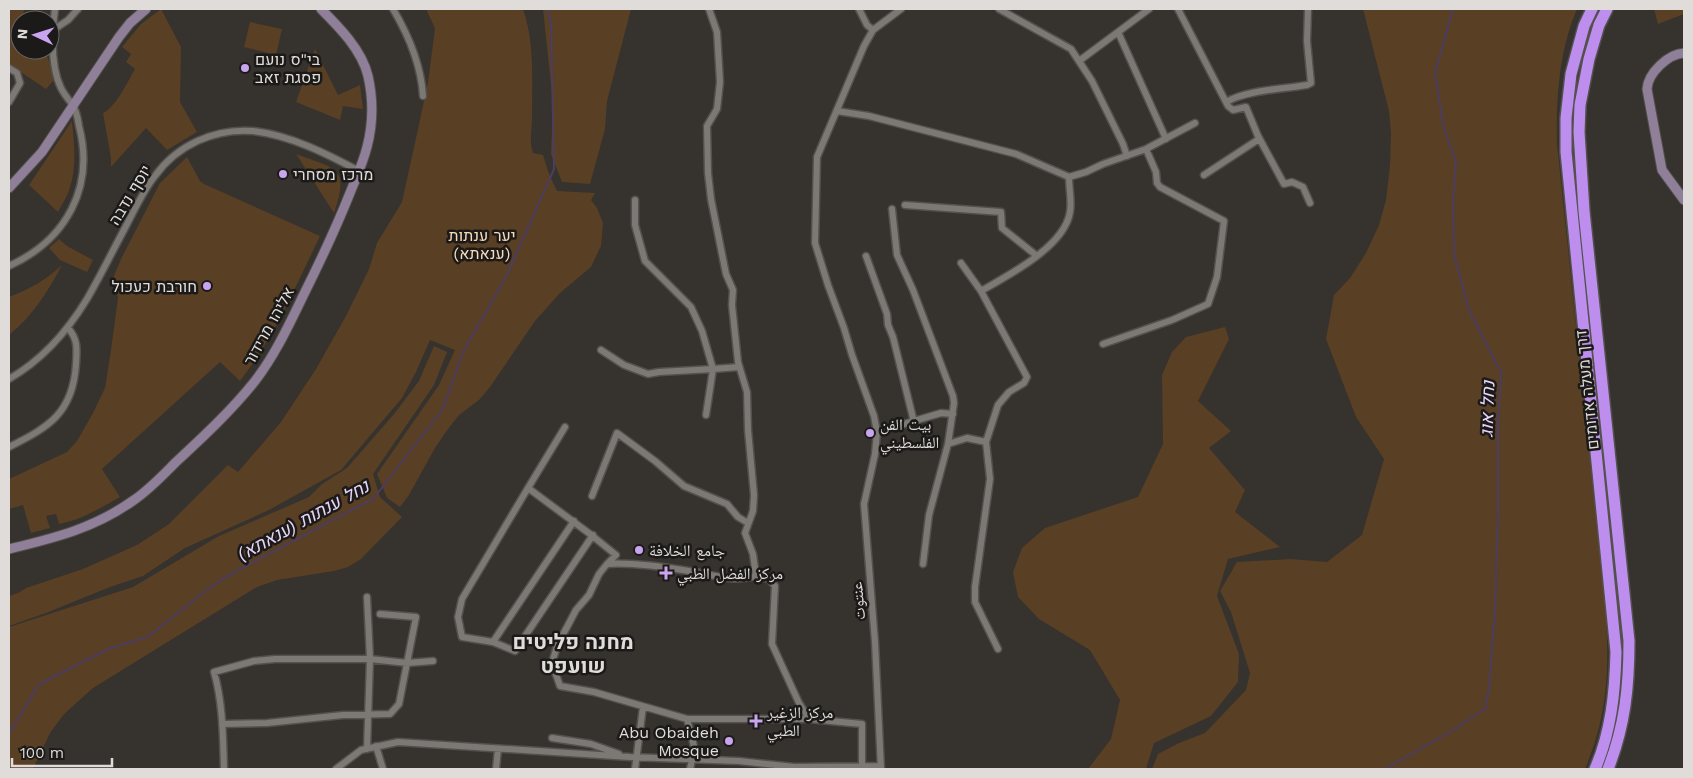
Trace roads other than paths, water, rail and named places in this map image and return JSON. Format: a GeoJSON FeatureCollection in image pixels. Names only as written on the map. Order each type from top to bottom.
{"type":"FeatureCollection","features":[{"type":"Feature","properties":{"kind":"highway","name":"דרך מעלה אדומים"},"geometry":{"type":"LineString","coordinates":[[1592,9],[1584,26],[1571,74],[1566,118],[1570,198],[1616,652],[1616,681],[1612,711],[1607,734],[1595,769]]}},
{"type":"Feature","properties":{"kind":"highway","name":"דרך מעלה אדומים"},"geometry":{"type":"LineString","coordinates":[[1607,9],[1593,43],[1585,74],[1580,105],[1579,132],[1584,211],[1628,641],[1628,694],[1619,738],[1608,769]]}},
{"type":"Feature","properties":{"kind":"street"},"geometry":{"type":"LineString","coordinates":[[60,25],[78,9]]}},
{"type":"Feature","properties":{"kind":"street"},"geometry":{"type":"LineString","coordinates":[[9,188],[42,152],[119,37],[130,23],[146,9]]}},
{"type":"Feature","properties":{"kind":"street","name":"אליהו מרידור"},"geometry":{"type":"LineString","coordinates":[[9,549],[74,532],[135,500],[192,448],[241,397],[277,347],[335,230],[359,171],[370,134],[371,107],[368,73],[354,47],[333,20],[321,9]]}},
{"type":"Feature","properties":{"kind":"street"},"geometry":{"type":"LineString","coordinates":[[393,9],[414,52],[420,70],[423,96]]}},
{"type":"Feature","properties":{"kind":"street"},"geometry":{"type":"LineString","coordinates":[[709,9],[717,32],[720,82],[717,109],[707,126],[706,149],[711,199],[726,274],[733,290],[732,312],[739,366],[747,392],[748,430],[753,471],[752,511],[745,533],[753,554],[756,576]]}},
{"type":"Feature","properties":{"kind":"street"},"geometry":{"type":"LineString","coordinates":[[859,9],[867,25],[873,30],[901,9]]}},
{"type":"Feature","properties":{"kind":"street"},"geometry":{"type":"LineString","coordinates":[[999,9],[1071,49],[1092,81],[1127,156]]}},
{"type":"Feature","properties":{"kind":"street"},"geometry":{"type":"LineString","coordinates":[[1079,61],[1149,9]]}},
{"type":"Feature","properties":{"kind":"street"},"geometry":{"type":"LineString","coordinates":[[1178,9],[1226,102],[1233,110],[1246,107],[1259,139],[1284,184],[1292,182],[1303,187],[1310,203]]}},
{"type":"Feature","properties":{"kind":"street"},"geometry":{"type":"LineString","coordinates":[[1226,102],[1249,94],[1311,83],[1307,42],[1308,9]]}},
{"type":"Feature","properties":{"kind":"street","name":"عنتوت"},"geometry":{"type":"LineString","coordinates":[[873,30],[864,46],[817,157],[815,244],[874,416],[877,432],[875,454],[864,504],[875,642],[881,768]]}},
{"type":"Feature","properties":{"kind":"street"},"geometry":{"type":"LineString","coordinates":[[1118,32],[1166,138]]}},
{"type":"Feature","properties":{"kind":"street"},"geometry":{"type":"LineString","coordinates":[[1684,60],[1680,53],[1657,69],[1647,82],[1662,170],[1684,200]]}},
{"type":"Feature","properties":{"kind":"street"},"geometry":{"type":"LineString","coordinates":[[9,266],[31,254],[52,237],[67,219],[76,200],[82,172],[82,135],[73,106],[65,96],[59,81],[55,60]]}},
{"type":"Feature","properties":{"kind":"street"},"geometry":{"type":"LineString","coordinates":[[9,68],[17,73],[20,83],[9,102]]}},
{"type":"Feature","properties":{"kind":"street"},"geometry":{"type":"LineString","coordinates":[[837,111],[869,116],[1016,154],[1069,177],[1146,149],[1195,123]]}},
{"type":"Feature","properties":{"kind":"street","name":"יוסף נדבה"},"geometry":{"type":"LineString","coordinates":[[9,379],[43,355],[68,328],[86,300],[155,176],[170,159],[200,140],[230,131],[265,133],[288,139],[359,171]]}},
{"type":"Feature","properties":{"kind":"street"},"geometry":{"type":"LineString","coordinates":[[1204,175],[1259,139]]}},
{"type":"Feature","properties":{"kind":"street"},"geometry":{"type":"LineString","coordinates":[[1103,344],[1172,320],[1208,304],[1217,277],[1224,221],[1160,188],[1157,183],[1156,172],[1146,149]]}},
{"type":"Feature","properties":{"kind":"street"},"geometry":{"type":"LineString","coordinates":[[981,291],[1038,256],[1067,225],[1071,210],[1068,190],[1069,177]]}},
{"type":"Feature","properties":{"kind":"street"},"geometry":{"type":"LineString","coordinates":[[636,200],[634,225],[645,261],[691,307],[702,331],[713,369],[706,415]]}},
{"type":"Feature","properties":{"kind":"street"},"geometry":{"type":"LineString","coordinates":[[905,205],[1001,212],[1002,228],[1038,256]]}},
{"type":"Feature","properties":{"kind":"street"},"geometry":{"type":"LineString","coordinates":[[892,209],[897,255],[913,290],[954,396],[948,444],[929,515],[923,564]]}},
{"type":"Feature","properties":{"kind":"street"},"geometry":{"type":"LineString","coordinates":[[866,256],[888,314],[888,325],[893,337],[914,422]]}},
{"type":"Feature","properties":{"kind":"street"},"geometry":{"type":"LineString","coordinates":[[961,263],[981,291],[1027,377],[1024,383],[1009,392],[998,405],[986,442],[990,479],[975,587],[975,602],[998,649]]}},
{"type":"Feature","properties":{"kind":"street"},"geometry":{"type":"LineString","coordinates":[[9,446],[36,433],[52,422],[70,395],[76,369],[77,350],[74,335],[68,328]]}},
{"type":"Feature","properties":{"kind":"street"},"geometry":{"type":"LineString","coordinates":[[601,350],[624,366],[648,374],[739,366]]}},
{"type":"Feature","properties":{"kind":"street"},"geometry":{"type":"LineString","coordinates":[[877,432],[941,413],[953,414]]}},
{"type":"Feature","properties":{"kind":"street"},"geometry":{"type":"LineString","coordinates":[[565,426],[462,599],[458,617],[462,637],[493,642],[515,651],[593,536]]}},
{"type":"Feature","properties":{"kind":"street"},"geometry":{"type":"LineString","coordinates":[[592,496],[617,434],[655,461],[684,486],[727,504],[738,517],[748,523]]}},
{"type":"Feature","properties":{"kind":"street"},"geometry":{"type":"LineString","coordinates":[[948,444],[967,438],[986,442]]}},
{"type":"Feature","properties":{"kind":"street"},"geometry":{"type":"LineString","coordinates":[[528,488],[574,521],[616,555],[599,574],[589,595],[568,623],[557,646],[552,664],[560,686],[594,692],[687,719],[810,719],[862,724],[862,766]]}},
{"type":"Feature","properties":{"kind":"street"},"geometry":{"type":"LineString","coordinates":[[493,642],[574,521]]}},
{"type":"Feature","properties":{"kind":"street"},"geometry":{"type":"LineString","coordinates":[[607,564],[620,563],[693,572],[720,578],[745,579],[756,576],[769,579],[775,586],[772,644],[799,703],[810,719]]}},
{"type":"Feature","properties":{"kind":"street"},"geometry":{"type":"LineString","coordinates":[[367,597],[370,659],[367,749]]}},
{"type":"Feature","properties":{"kind":"street"},"geometry":{"type":"LineString","coordinates":[[222,724],[267,724],[299,719],[390,714],[399,704],[416,617],[380,614]]}},
{"type":"Feature","properties":{"kind":"street"},"geometry":{"type":"LineString","coordinates":[[224,769],[222,724],[214,672],[254,661],[275,659],[370,659],[407,663],[433,661]]}},
{"type":"Feature","properties":{"kind":"street"},"geometry":{"type":"LineString","coordinates":[[635,769],[633,757],[643,707]]}},
{"type":"Feature","properties":{"kind":"street"},"geometry":{"type":"LineString","coordinates":[[687,719],[695,750],[707,760]]}},
{"type":"Feature","properties":{"kind":"street"},"geometry":{"type":"LineString","coordinates":[[552,738],[591,744],[633,757]]}},
{"type":"Feature","properties":{"kind":"street"},"geometry":{"type":"LineString","coordinates":[[336,769],[361,750],[398,742],[633,757],[739,761],[794,767],[862,766],[881,768]]}},
{"type":"Feature","properties":{"kind":"street"},"geometry":{"type":"LineString","coordinates":[[376,746],[383,769]]}},
{"type":"Feature","properties":{"kind":"street"},"geometry":{"type":"LineString","coordinates":[[496,769],[498,749]]}},
{"type":"Feature","properties":{"kind":"street"},"geometry":{"type":"LineString","coordinates":[[690,769],[692,760]]}},
{"type":"Feature","properties":{"kind":"waterway","name":"נחל ענתות (ענאתא)"},"geometry":{"type":"LineString","coordinates":[[9,734],[39,684],[108,649],[147,637],[220,580],[374,498],[443,409],[463,352],[506,277],[554,169],[551,24],[547,9]]}},
{"type":"Feature","properties":{"kind":"waterway","name":"נחל אוג"},"geometry":{"type":"LineString","coordinates":[[1385,769],[1455,729],[1485,709],[1489,688],[1495,610],[1498,422],[1501,372],[1469,311],[1454,254],[1453,203],[1456,163],[1443,124],[1435,73],[1453,9]]}},
{"type":"Feature","properties":{"kind":"place","name":"בי\"ס נועם פסגת זאב"},"geometry":{"type":"Point","coordinates":[245,68]}},
{"type":"Feature","properties":{"kind":"place","name":"מרכז מסחרי"},"geometry":{"type":"Point","coordinates":[283,174]}},
{"type":"Feature","properties":{"kind":"place","name":"חורבת כעכול"},"geometry":{"type":"Point","coordinates":[207,286]}},
{"type":"Feature","properties":{"kind":"place","name":"بيت الفن الفلسطيني"},"geometry":{"type":"Point","coordinates":[870,433]}},
{"type":"Feature","properties":{"kind":"place","name":"جامع الخلافة"},"geometry":{"type":"Point","coordinates":[639,550]}},
{"type":"Feature","properties":{"kind":"place","name":"مركز الفضل الطبي"},"geometry":{"type":"Point","coordinates":[666,573]}},
{"type":"Feature","properties":{"kind":"place","name":"مركز الزغير الطبي"},"geometry":{"type":"Point","coordinates":[756,721]}},
{"type":"Feature","properties":{"kind":"place","name":"Abu Obaideh Mosque"},"geometry":{"type":"Point","coordinates":[729,741]}},
{"type":"Feature","properties":{"kind":"district","name":"מחנה פליטים שועפט"},"geometry":{"type":"Point","coordinates":[573,653]}},
{"type":"Feature","properties":{"kind":"park label","name":"יער ענתות (ענאתא)"},"geometry":{"type":"Point","coordinates":[482,244]}}]}
